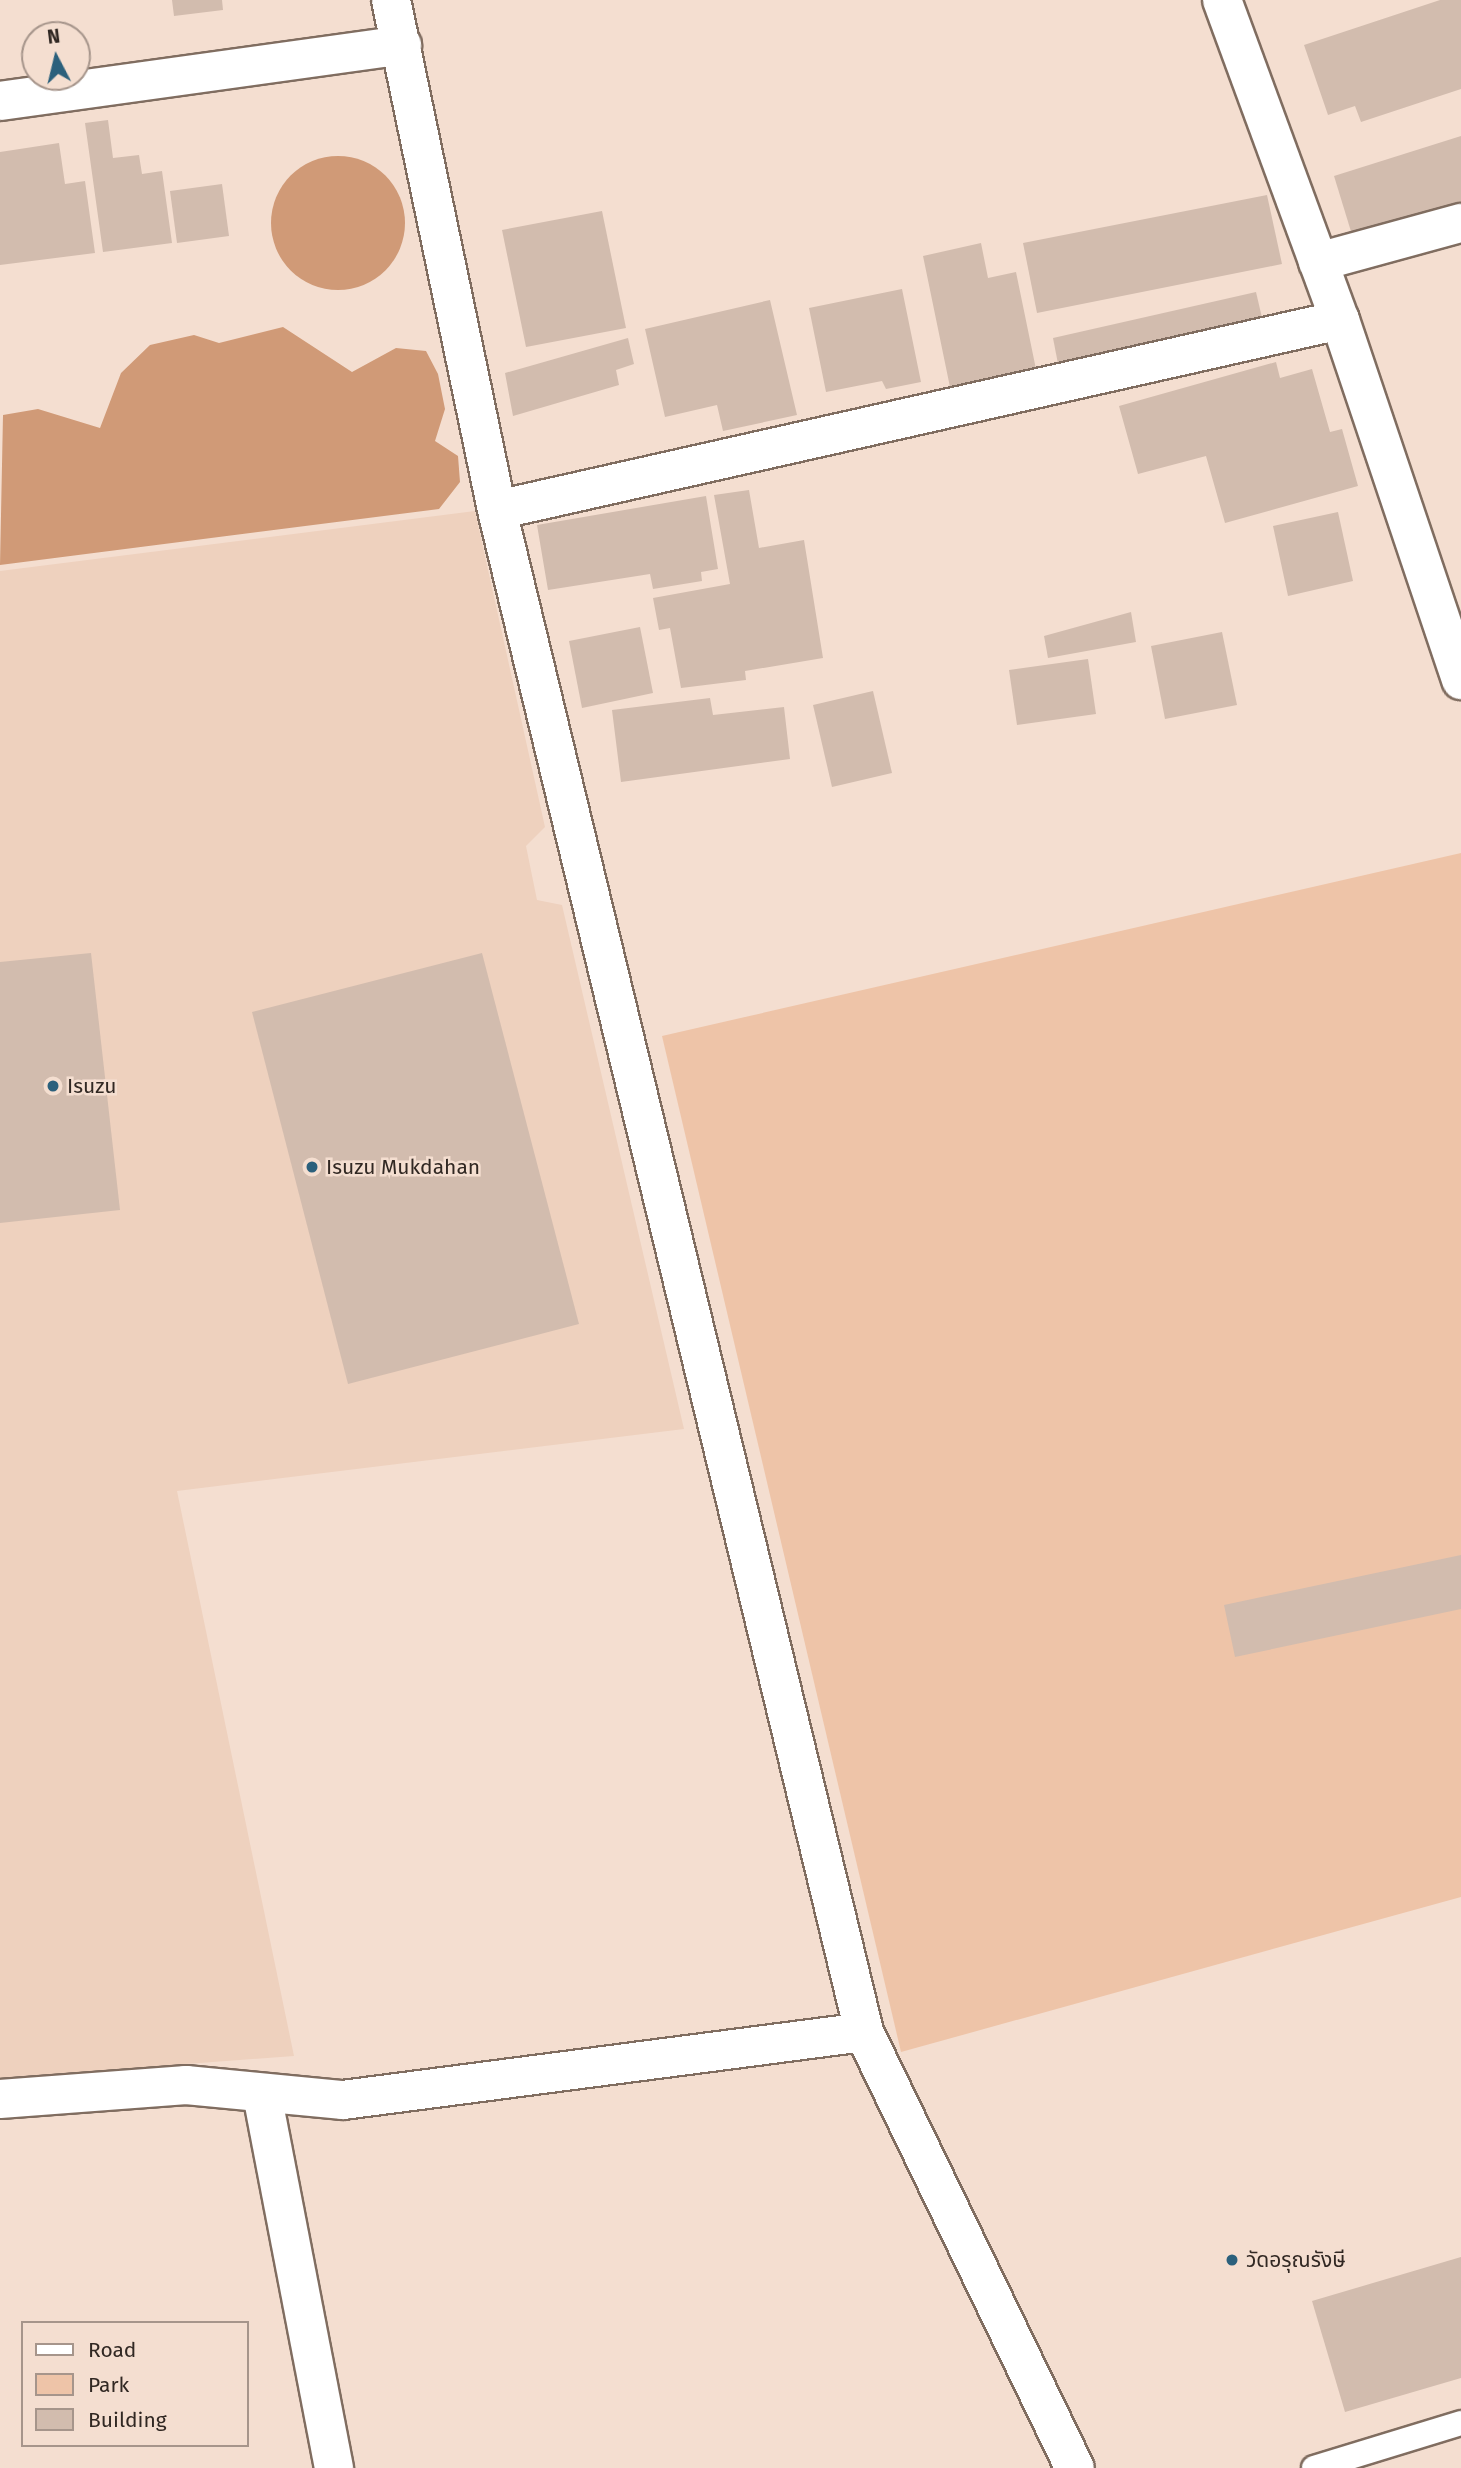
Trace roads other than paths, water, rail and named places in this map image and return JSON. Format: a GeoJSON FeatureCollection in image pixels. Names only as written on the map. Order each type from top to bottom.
{"type":"FeatureCollection","features":[{"type":"Feature","properties":{"kind":"street"},"geometry":{"type":"LineString","coordinates":[[391,0],[497,510],[864,2032],[1075,2468]]}},
{"type":"Feature","properties":{"kind":"street"},"geometry":{"type":"LineString","coordinates":[[1222,0],[1340,320],[1461,680]]}},
{"type":"Feature","properties":{"kind":"street"},"geometry":{"type":"LineString","coordinates":[[0,101],[402,45]]}},
{"type":"Feature","properties":{"kind":"street"},"geometry":{"type":"LineString","coordinates":[[1318,262],[1461,223]]}},
{"type":"Feature","properties":{"kind":"street"},"geometry":{"type":"LineString","coordinates":[[497,510],[1340,320]]}},
{"type":"Feature","properties":{"kind":"street"},"geometry":{"type":"LineString","coordinates":[[0,2099],[186,2085],[342,2100],[864,2032]]}},
{"type":"Feature","properties":{"kind":"street"},"geometry":{"type":"LineString","coordinates":[[262,2094],[334,2468]]}},
{"type":"Feature","properties":{"kind":"lane"},"geometry":{"type":"LineString","coordinates":[[1314,2468],[1461,2423]]}},
{"type":"Feature","properties":{"kind":"place","name":"Isuzu"},"geometry":{"type":"Point","coordinates":[53,1086]}},
{"type":"Feature","properties":{"kind":"place","name":"Isuzu Mukdahan"},"geometry":{"type":"Point","coordinates":[312,1167]}},
{"type":"Feature","properties":{"kind":"place","name":"วัดอรุณรังษี"},"geometry":{"type":"Point","coordinates":[1232,2260]}}]}
